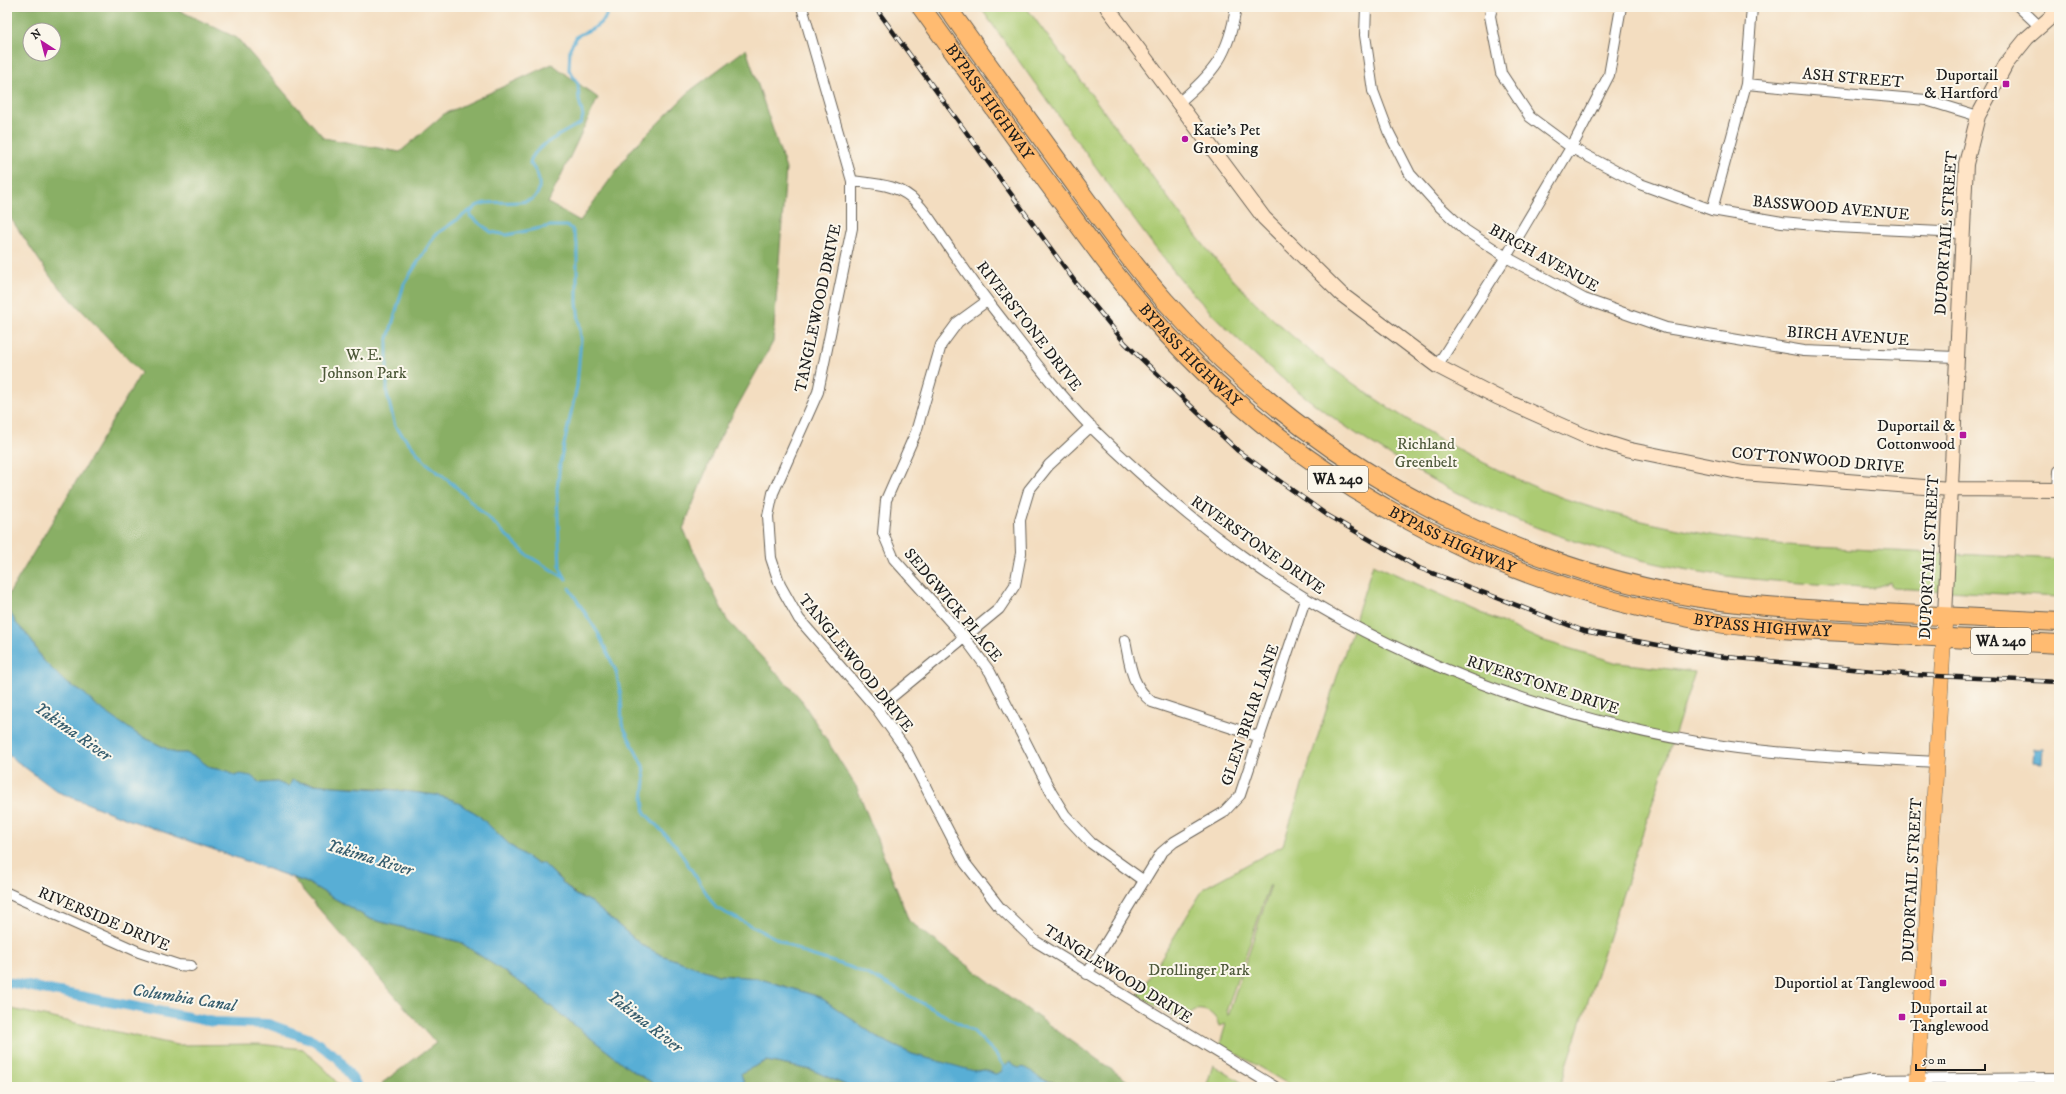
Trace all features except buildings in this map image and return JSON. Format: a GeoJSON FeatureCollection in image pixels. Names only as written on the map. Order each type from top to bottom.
{"type":"FeatureCollection","features":[{"type":"Feature","properties":{"kind":"highway","name":"BYPASS HIGHWAY"},"geometry":{"type":"LineString","coordinates":[[921,7],[1097,250],[1131,294],[1172,340],[1251,415],[1294,449],[1387,510],[1443,539],[1535,578],[1594,596],[1663,613],[1730,624],[2059,644]]}},
{"type":"Feature","properties":{"kind":"highway","name":"BYPASS HIGHWAY"},"geometry":{"type":"LineString","coordinates":[[947,7],[1134,264],[1217,356],[1290,419],[1371,476],[1407,496],[1501,542],[1548,560],[1644,587],[1704,599],[1769,606],[2059,622]]}},
{"type":"Feature","properties":{"kind":"main road","name":"DUPORTAIL STREET"},"geometry":{"type":"LineString","coordinates":[[1918,1083],[1945,616]]}},
{"type":"Feature","properties":{"kind":"street","name":"TANGLEWOOD DRIVE"},"geometry":{"type":"LineString","coordinates":[[802,7],[852,181],[852,228],[818,392],[773,493],[768,516],[771,558],[788,603],[798,619],[877,709],[907,751],[965,863],[1000,908],[1034,941],[1275,1087]]}},
{"type":"Feature","properties":{"kind":"street","name":"COTTONWOOD DRIVE"},"geometry":{"type":"LineString","coordinates":[[1107,7],[1177,104],[1264,218],[1341,294],[1437,366],[1497,398],[1585,436],[1626,449],[1743,473],[1950,489],[2058,490]]}},
{"type":"Feature","properties":{"kind":"street"},"geometry":{"type":"LineString","coordinates":[[1177,104],[1200,84],[1220,60],[1232,33],[1236,7]]}},
{"type":"Feature","properties":{"kind":"street","name":"BIRCH AVENUE"},"geometry":{"type":"LineString","coordinates":[[1366,7],[1365,35],[1373,91],[1388,131],[1410,174],[1465,230],[1506,257],[1584,299],[1666,328],[1804,351],[1956,357]]}},
{"type":"Feature","properties":{"kind":"street","name":"BASSWOOD AVENUE"},"geometry":{"type":"LineString","coordinates":[[1492,7],[1490,16],[1500,73],[1530,117],[1572,148],[1640,184],[1712,210],[1782,222],[1836,227],[1962,233]]}},
{"type":"Feature","properties":{"kind":"street"},"geometry":{"type":"LineString","coordinates":[[1437,366],[1506,257],[1572,148],[1609,75],[1620,7]]}},
{"type":"Feature","properties":{"kind":"street"},"geometry":{"type":"LineString","coordinates":[[1712,210],[1746,84],[1752,7]]}},
{"type":"Feature","properties":{"kind":"street"},"geometry":{"type":"LineString","coordinates":[[2019,7],[2039,26]]}},
{"type":"Feature","properties":{"kind":"street","name":"DUPORTAIL STREET"},"geometry":{"type":"LineString","coordinates":[[1945,616],[1966,164],[1978,116],[2006,64],[2039,26],[2059,10]]}},
{"type":"Feature","properties":{"kind":"street","name":"ASH STREET"},"geometry":{"type":"LineString","coordinates":[[1746,84],[1926,100],[1978,116]]}},
{"type":"Feature","properties":{"kind":"street","name":"RIVERSTONE DRIVE"},"geometry":{"type":"LineString","coordinates":[[852,181],[893,186],[916,201],[987,301],[1043,372],[1091,426],[1166,498],[1244,558],[1305,600],[1402,651],[1478,682],[1604,722],[1669,737],[1751,749],[1936,762]]}},
{"type":"Feature","properties":{"kind":"street","name":"SEDGWICK PLACE"},"geometry":{"type":"LineString","coordinates":[[987,301],[958,322],[940,344],[916,432],[886,500],[883,533],[894,559],[964,637],[990,672],[1051,792],[1065,815],[1091,843],[1144,881]]}},
{"type":"Feature","properties":{"kind":"street"},"geometry":{"type":"LineString","coordinates":[[877,709],[999,609],[1015,585],[1021,553],[1020,520],[1029,490],[1049,465],[1091,426]]}},
{"type":"Feature","properties":{"kind":"street"},"geometry":{"type":"LineString","coordinates":[[2058,490],[2059,471]]}},
{"type":"Feature","properties":{"kind":"street","name":"GLEN BRIAR LANE"},"geometry":{"type":"LineString","coordinates":[[1087,974],[1161,853],[1174,842],[1223,813],[1240,795],[1305,600]]}},
{"type":"Feature","properties":{"kind":"street"},"geometry":{"type":"LineString","coordinates":[[1125,640],[1136,686],[1143,696],[1152,702],[1260,737]]}},
{"type":"Feature","properties":{"kind":"street","name":"RIVERSIDE DRIVE"},"geometry":{"type":"LineString","coordinates":[[7,892],[139,952],[178,965],[191,966]]}},
{"type":"Feature","properties":{"kind":"street"},"geometry":{"type":"LineString","coordinates":[[1830,1087],[1862,1081],[1918,1083],[2059,1078]]}},
{"type":"Feature","properties":{"kind":"green space","name":"W. E. Johnson Park"},"geometry":{"type":"Polygon","coordinates":[[[7,7],[172,7],[237,38],[324,138],[400,152],[444,114],[552,64],[598,98],[548,203],[580,221],[632,149],[691,90],[746,49],[786,169],[773,342],[716,445],[683,529],[727,620],[800,698],[857,788],[909,921],[1007,995],[1136,1087],[1064,1087],[1054,1082],[995,1074],[985,1070],[974,1071],[962,1069],[912,1054],[880,1039],[820,997],[757,978],[718,975],[661,955],[642,945],[588,900],[576,895],[543,863],[537,864],[511,846],[477,814],[453,800],[436,795],[379,788],[333,786],[298,782],[287,787],[277,782],[260,783],[257,780],[234,776],[228,771],[211,768],[186,753],[175,753],[129,730],[94,704],[85,694],[65,682],[41,658],[30,638],[16,623],[7,606],[7,597],[141,373],[52,279],[7,213],[7,7]]]}},
{"type":"Feature","properties":{"kind":"green space","name":"Richland Greenbelt"},"geometry":{"type":"Polygon","coordinates":[[[980,7],[1026,7],[1184,219],[1233,280],[1311,352],[1386,406],[1464,452],[1542,490],[1586,506],[1654,524],[1700,533],[1741,540],[1797,546],[2059,559],[2059,597],[1892,588],[1890,582],[1880,586],[1867,587],[1720,575],[1646,561],[1574,541],[1504,514],[1436,482],[1372,444],[1310,401],[1253,353],[1199,300],[1160,254],[1136,222],[980,7]]]}},
{"type":"Feature","properties":{"kind":"green space","name":"Drollinger Park"},"geometry":{"type":"Polygon","coordinates":[[[1373,564],[1541,640],[1618,663],[1695,672],[1560,1087],[1293,1087],[1220,1044],[1226,1024],[1219,1026],[1216,1019],[1207,1011],[1195,1010],[1183,1018],[1178,1019],[1138,996],[1204,888],[1283,845],[1373,564]],[[1270,884],[1227,1009],[1228,1016],[1271,885],[1270,884]]]}},
{"type":"Feature","properties":{"kind":"green space"},"geometry":{"type":"Polygon","coordinates":[[[292,878],[308,883],[370,919],[460,942],[524,985],[631,1070],[660,1087],[385,1087],[382,1083],[436,1043],[292,878]]]}},
{"type":"Feature","properties":{"kind":"green space"},"geometry":{"type":"Polygon","coordinates":[[[7,1008],[177,1045],[259,1044],[303,1049],[328,1072],[340,1087],[7,1087],[7,1008]]]}},
{"type":"Feature","properties":{"kind":"green space"},"geometry":{"type":"Polygon","coordinates":[[[766,1061],[812,1070],[850,1087],[745,1087],[740,1073],[766,1061]]]}},
{"type":"Feature","properties":{"kind":"green space"},"geometry":{"type":"Polygon","coordinates":[[[1213,1065],[1249,1087],[1206,1087],[1213,1065]]]}},
{"type":"Feature","properties":{"kind":"green space"},"geometry":{"type":"Polygon","coordinates":[[[2059,1082],[2059,1087],[2011,1087],[2059,1082]]]}},
{"type":"Feature","properties":{"kind":"water","name":"Yakima River"},"geometry":{"type":"Polygon","coordinates":[[[7,606],[16,623],[30,638],[41,658],[65,682],[85,694],[94,704],[137,734],[175,753],[186,753],[197,758],[211,768],[228,771],[234,776],[240,774],[251,776],[260,783],[277,782],[289,787],[292,780],[303,783],[333,786],[396,790],[436,795],[453,800],[477,814],[511,846],[537,864],[543,863],[575,895],[588,900],[642,945],[661,955],[718,975],[757,978],[820,997],[880,1039],[912,1054],[974,1071],[985,1070],[995,1074],[1001,1072],[1004,1066],[1010,1061],[1018,1068],[1022,1067],[1028,1069],[1046,1081],[1064,1087],[850,1087],[812,1070],[766,1061],[741,1073],[745,1087],[660,1087],[631,1070],[524,985],[460,942],[370,919],[308,883],[127,819],[58,792],[7,754],[7,606]]]}},
{"type":"Feature","properties":{"kind":"water"},"geometry":{"type":"Polygon","coordinates":[[[2034,749],[2043,749],[2042,764],[2033,763],[2034,749]]]}},
{"type":"Feature","properties":{"kind":"waterway"},"geometry":{"type":"LineString","coordinates":[[566,579],[560,568],[557,490],[560,463],[577,386],[581,338],[577,303],[577,243],[572,229],[567,226],[550,226],[507,235],[491,232],[470,216],[474,208],[482,204],[493,202],[528,201],[536,196],[539,188],[539,181],[536,172],[530,163],[532,157],[543,145],[581,123],[583,116],[579,100],[578,84],[569,70],[570,48],[577,36],[594,28],[604,20],[610,7]]}},
{"type":"Feature","properties":{"kind":"waterway"},"geometry":{"type":"LineString","coordinates":[[471,210],[435,235],[404,284],[387,342],[387,394],[395,426],[425,462],[454,485],[527,555],[565,578]]}},
{"type":"Feature","properties":{"kind":"waterway"},"geometry":{"type":"LineString","coordinates":[[569,588],[598,633],[616,671],[621,696],[622,724],[643,766],[645,781],[643,799],[645,813],[676,846],[716,908],[807,954],[850,967],[882,981],[973,1031],[995,1053],[1004,1066]]}},
{"type":"Feature","properties":{"kind":"waterway","name":"Columbia Canal"},"geometry":{"type":"LineString","coordinates":[[7,982],[214,1022],[268,1024],[313,1040],[338,1058],[358,1087]]}},
{"type":"Feature","properties":{"kind":"railway"},"geometry":{"type":"LineString","coordinates":[[875,7],[1076,283],[1125,343],[1238,451],[1327,515],[1419,568],[1584,631],[1716,656],[1916,675],[2059,682]]}},
{"type":"Feature","properties":{"kind":"place","name":"Duportail & Hartford"},"geometry":{"type":"Point","coordinates":[2006,84]}},
{"type":"Feature","properties":{"kind":"place","name":"Katie's Pet Grooming"},"geometry":{"type":"Point","coordinates":[1185,139]}},
{"type":"Feature","properties":{"kind":"place","name":"Duportail & Cottonwood"},"geometry":{"type":"Point","coordinates":[1963,435]}},
{"type":"Feature","properties":{"kind":"place","name":"Duportiol at Tanglewood"},"geometry":{"type":"Point","coordinates":[1943,983]}},
{"type":"Feature","properties":{"kind":"place","name":"Duportail at Tanglewood"},"geometry":{"type":"Point","coordinates":[1902,1017]}}]}
